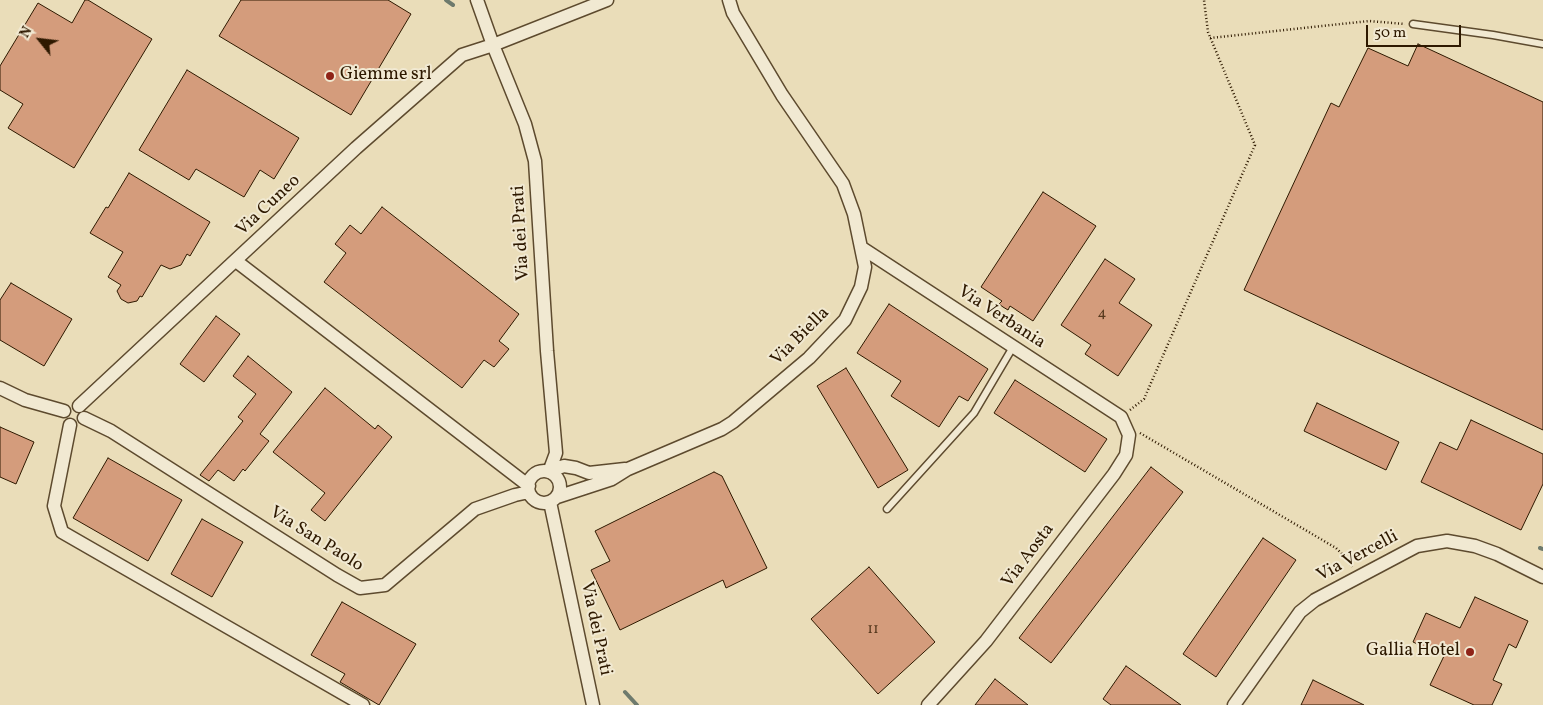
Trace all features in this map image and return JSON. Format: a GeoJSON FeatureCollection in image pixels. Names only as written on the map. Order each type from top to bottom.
{"type":"FeatureCollection","features":[{"type":"Feature","properties":{"kind":"street","name":"Via dei Prati"},"geometry":{"type":"LineString","coordinates":[[477,0],[525,124],[535,161],[547,351],[556,453],[551,473]]}},
{"type":"Feature","properties":{"kind":"street"},"geometry":{"type":"LineString","coordinates":[[493,45],[607,0]]}},
{"type":"Feature","properties":{"kind":"street","name":"Via Biella"},"geometry":{"type":"LineString","coordinates":[[554,500],[612,479],[628,469],[722,429],[809,358],[845,320],[860,287],[865,267],[862,248],[854,214],[843,184],[782,95],[733,13],[728,0]]}},
{"type":"Feature","properties":{"kind":"street","name":"Via Cuneo"},"geometry":{"type":"LineString","coordinates":[[81,412],[236,261],[356,148],[462,55],[493,45]]}},
{"type":"Feature","properties":{"kind":"street","name":"Via Verbania"},"geometry":{"type":"LineString","coordinates":[[862,248],[1121,417]]}},
{"type":"Feature","properties":{"kind":"street"},"geometry":{"type":"LineString","coordinates":[[236,261],[529,489]]}},
{"type":"Feature","properties":{"kind":"street"},"geometry":{"type":"LineString","coordinates":[[0,388],[25,400],[64,411]]}},
{"type":"Feature","properties":{"kind":"street"},"geometry":{"type":"LineString","coordinates":[[69,406],[81,412],[80,423],[70,425],[65,421],[64,411],[69,406]]}},
{"type":"Feature","properties":{"kind":"street","name":"Via San Paolo"},"geometry":{"type":"LineString","coordinates":[[81,412],[360,588],[385,586],[475,509],[529,489]]}},
{"type":"Feature","properties":{"kind":"street"},"geometry":{"type":"LineString","coordinates":[[1121,417],[1129,435]]}},
{"type":"Feature","properties":{"kind":"street"},"geometry":{"type":"LineString","coordinates":[[70,425],[54,506],[62,532],[363,705]]}},
{"type":"Feature","properties":{"kind":"street","name":"Via Aosta"},"geometry":{"type":"LineString","coordinates":[[928,705],[986,641],[1114,474],[1126,455],[1129,435]]}},
{"type":"Feature","properties":{"kind":"street","name":"Via Biella"},"geometry":{"type":"LineString","coordinates":[[551,473],[564,466],[589,473],[628,469]]}},
{"type":"Feature","properties":{"kind":"street"},"geometry":{"type":"LineString","coordinates":[[538,473],[551,473],[559,482],[560,487],[554,500],[540,503],[532,497],[529,489],[530,480],[538,473]]}},
{"type":"Feature","properties":{"kind":"street","name":"Via dei Prati"},"geometry":{"type":"LineString","coordinates":[[554,500],[588,703]]}},
{"type":"Feature","properties":{"kind":"street","name":"Via Vercelli"},"geometry":{"type":"LineString","coordinates":[[1234,705],[1300,612],[1315,600],[1418,546],[1447,541],[1475,546],[1497,554],[1543,577]]}},
{"type":"Feature","properties":{"kind":"lane"},"geometry":{"type":"LineString","coordinates":[[1413,24],[1543,44]]}},
{"type":"Feature","properties":{"kind":"lane"},"geometry":{"type":"LineString","coordinates":[[887,509],[974,413],[1014,347]]}},
{"type":"Feature","properties":{"kind":"path"},"geometry":{"type":"LineString","coordinates":[[1121,417],[1144,399],[1255,145],[1210,38],[1204,0]]}},
{"type":"Feature","properties":{"kind":"path"},"geometry":{"type":"LineString","coordinates":[[1210,38],[1369,21],[1413,24]]}},
{"type":"Feature","properties":{"kind":"path"},"geometry":{"type":"LineString","coordinates":[[1129,435],[1140,433],[1336,548],[1348,560],[1358,577]]}},
{"type":"Feature","properties":{"kind":"building"},"geometry":{"type":"Polygon","coordinates":[[[85,0],[88,0],[152,39],[74,168],[8,128],[23,104],[0,90],[0,66],[38,3],[72,23],[85,0]]]}},
{"type":"Feature","properties":{"kind":"building","name":"Giemme srl"},"geometry":{"type":"Polygon","coordinates":[[[241,0],[388,0],[411,14],[351,115],[219,36],[241,0]]]}},
{"type":"Feature","properties":{"kind":"building"},"geometry":{"type":"Polygon","coordinates":[[[1418,44],[1543,102],[1543,430],[1244,290],[1331,103],[1339,107],[1368,48],[1408,66],[1418,44]]]}},
{"type":"Feature","properties":{"kind":"building"},"geometry":{"type":"Polygon","coordinates":[[[187,70],[299,138],[274,179],[260,170],[244,197],[196,169],[189,180],[139,150],[187,70]]]}},
{"type":"Feature","properties":{"kind":"building"},"geometry":{"type":"Polygon","coordinates":[[[129,173],[210,222],[190,256],[187,254],[181,265],[170,269],[161,265],[142,297],[140,296],[137,301],[128,303],[121,299],[117,291],[121,285],[108,277],[123,252],[90,233],[129,173]]]}},
{"type":"Feature","properties":{"kind":"building"},"geometry":{"type":"Polygon","coordinates":[[[1043,192],[1096,226],[1033,321],[1010,306],[1008,310],[1003,307],[999,304],[1002,301],[981,287],[1043,192]]]}},
{"type":"Feature","properties":{"kind":"building"},"geometry":{"type":"Polygon","coordinates":[[[382,207],[519,314],[499,341],[509,349],[494,367],[484,360],[462,388],[324,282],[346,253],[335,244],[350,225],[361,234],[382,207]]]}},
{"type":"Feature","properties":{"kind":"building"},"geometry":{"type":"Polygon","coordinates":[[[1105,259],[1135,279],[1119,303],[1152,325],[1118,376],[1085,354],[1091,345],[1061,325],[1105,259]]]}},
{"type":"Feature","properties":{"kind":"building"},"geometry":{"type":"Polygon","coordinates":[[[11,283],[72,319],[44,366],[0,340],[0,300],[11,283]]]}},
{"type":"Feature","properties":{"kind":"building"},"geometry":{"type":"Polygon","coordinates":[[[889,304],[988,369],[968,401],[959,396],[939,427],[891,396],[901,381],[857,353],[889,304]]]}},
{"type":"Feature","properties":{"kind":"building"},"geometry":{"type":"Polygon","coordinates":[[[216,316],[240,334],[204,382],[180,364],[216,316]]]}},
{"type":"Feature","properties":{"kind":"building"},"geometry":{"type":"Polygon","coordinates":[[[248,356],[292,392],[260,434],[269,441],[245,471],[243,469],[234,481],[218,470],[209,481],[200,475],[243,421],[238,417],[256,394],[233,376],[248,356]]]}},
{"type":"Feature","properties":{"kind":"building"},"geometry":{"type":"Polygon","coordinates":[[[846,368],[908,470],[878,488],[817,386],[846,368]]]}},
{"type":"Feature","properties":{"kind":"building"},"geometry":{"type":"Polygon","coordinates":[[[1015,380],[1107,439],[1085,472],[994,413],[1015,380]]]}},
{"type":"Feature","properties":{"kind":"building"},"geometry":{"type":"Polygon","coordinates":[[[325,388],[375,429],[378,425],[392,437],[325,521],[311,510],[325,493],[273,452],[325,388]]]}},
{"type":"Feature","properties":{"kind":"building"},"geometry":{"type":"Polygon","coordinates":[[[1317,403],[1399,442],[1386,470],[1304,431],[1317,403]]]}},
{"type":"Feature","properties":{"kind":"building"},"geometry":{"type":"Polygon","coordinates":[[[1471,420],[1543,454],[1543,484],[1521,530],[1421,482],[1440,442],[1457,450],[1471,420]]]}},
{"type":"Feature","properties":{"kind":"building"},"geometry":{"type":"Polygon","coordinates":[[[0,427],[34,442],[16,484],[0,477],[0,427]]]}},
{"type":"Feature","properties":{"kind":"building"},"geometry":{"type":"Polygon","coordinates":[[[108,458],[182,500],[148,561],[73,518],[108,458]]]}},
{"type":"Feature","properties":{"kind":"building"},"geometry":{"type":"Polygon","coordinates":[[[1151,467],[1183,492],[1051,663],[1019,638],[1151,467]]]}},
{"type":"Feature","properties":{"kind":"building"},"geometry":{"type":"Polygon","coordinates":[[[714,472],[722,476],[767,568],[726,588],[723,580],[620,630],[591,570],[610,561],[595,531],[714,472]]]}},
{"type":"Feature","properties":{"kind":"building"},"geometry":{"type":"Polygon","coordinates":[[[202,519],[243,542],[212,597],[171,574],[202,519]]]}},
{"type":"Feature","properties":{"kind":"building"},"geometry":{"type":"Polygon","coordinates":[[[1263,538],[1296,560],[1216,677],[1183,654],[1263,538]]]}},
{"type":"Feature","properties":{"kind":"building"},"geometry":{"type":"Polygon","coordinates":[[[869,567],[935,642],[878,694],[811,619],[869,567]]]}},
{"type":"Feature","properties":{"kind":"building","name":"Gallia Hotel"},"geometry":{"type":"Polygon","coordinates":[[[1475,597],[1528,621],[1516,648],[1509,644],[1493,680],[1502,684],[1492,705],[1474,705],[1430,685],[1444,656],[1413,642],[1426,613],[1460,628],[1475,597]]]}},
{"type":"Feature","properties":{"kind":"building"},"geometry":{"type":"Polygon","coordinates":[[[342,602],[416,644],[379,705],[340,682],[345,674],[311,655],[342,602]]]}},
{"type":"Feature","properties":{"kind":"building"},"geometry":{"type":"Polygon","coordinates":[[[1126,666],[1181,705],[1111,705],[1103,699],[1126,666]]]}},
{"type":"Feature","properties":{"kind":"building"},"geometry":{"type":"Polygon","coordinates":[[[995,679],[1028,705],[975,705],[995,679]]]}},
{"type":"Feature","properties":{"kind":"building"},"geometry":{"type":"Polygon","coordinates":[[[1313,680],[1364,705],[1301,705],[1313,680]]]}},
{"type":"Feature","properties":{"kind":"waterway"},"geometry":{"type":"LineString","coordinates":[[446,0],[453,5]]}},
{"type":"Feature","properties":{"kind":"waterway"},"geometry":{"type":"LineString","coordinates":[[625,692],[637,705]]}},
{"type":"Feature","properties":{"kind":"place","name":"Giemme srl"},"geometry":{"type":"Point","coordinates":[330,76]}},
{"type":"Feature","properties":{"kind":"place","name":"Gallia Hotel"},"geometry":{"type":"Point","coordinates":[1470,652]}}]}
